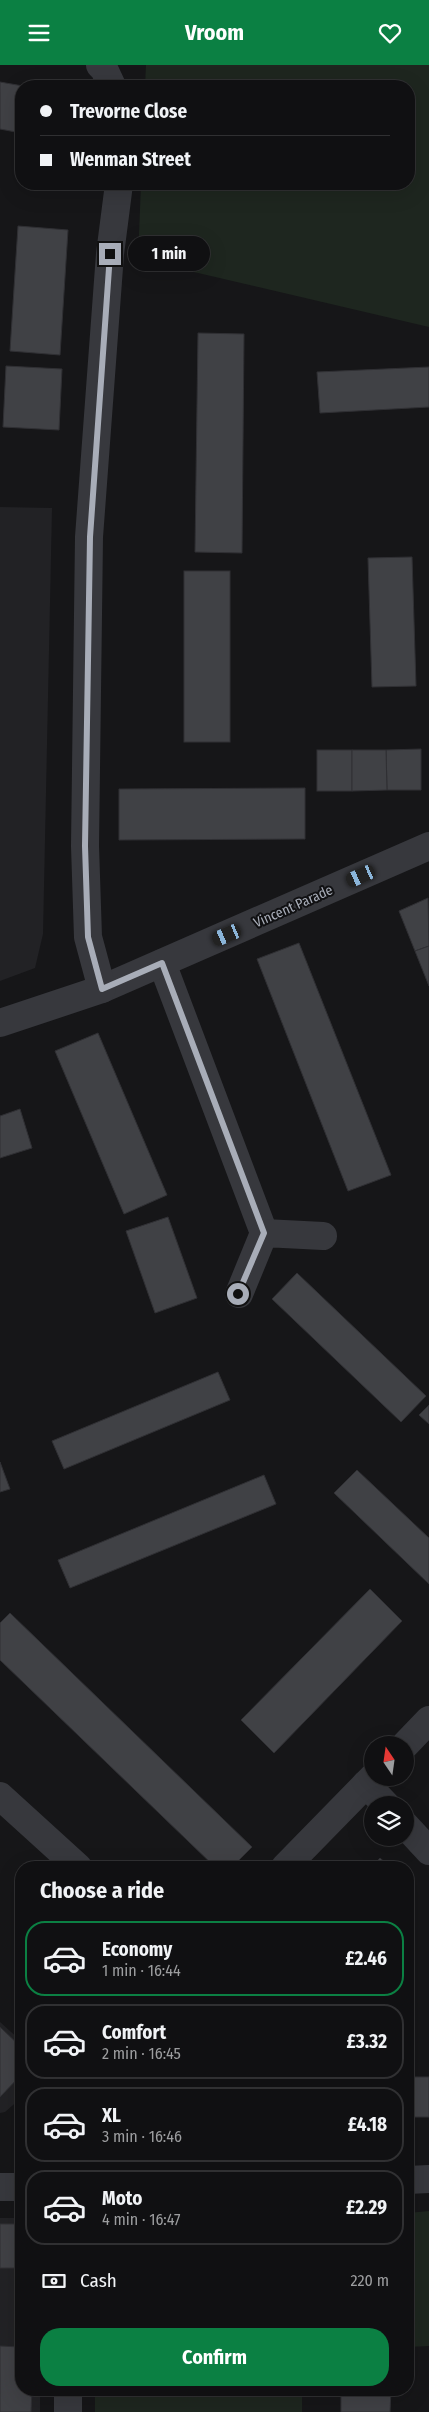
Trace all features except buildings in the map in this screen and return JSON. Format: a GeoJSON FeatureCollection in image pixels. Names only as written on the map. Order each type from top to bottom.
{"type":"FeatureCollection","features":[{"type":"Feature","properties":{"kind":"street"},"geometry":{"type":"LineString","coordinates":[[102,989],[88,937],[85,846],[89,547],[110,254],[118,190]]}},
{"type":"Feature","properties":{"kind":"street","name":"Vincent Parade"},"geometry":{"type":"LineString","coordinates":[[0,1023],[102,989],[429,846]]}},
{"type":"Feature","properties":{"kind":"street"},"geometry":{"type":"LineString","coordinates":[[162,963],[264,1233],[238,1294]]}},
{"type":"Feature","properties":{"kind":"street"},"geometry":{"type":"LineString","coordinates":[[264,1233],[323,1236]]}},
{"type":"Feature","properties":{"kind":"street"},"geometry":{"type":"LineString","coordinates":[[414,1736],[429,1720]]}},
{"type":"Feature","properties":{"kind":"street"},"geometry":{"type":"LineString","coordinates":[[291,1861],[365,1786]]}},
{"type":"Feature","properties":{"kind":"street"},"geometry":{"type":"LineString","coordinates":[[0,1796],[71,1861]]}},
{"type":"Feature","properties":{"kind":"street"},"geometry":{"type":"LineString","coordinates":[[414,1835],[429,1851]]}},
{"type":"Feature","properties":{"kind":"street"},"geometry":{"type":"LineString","coordinates":[[414,2180],[429,2179]]}},
{"type":"Feature","properties":{"kind":"street"},"geometry":{"type":"LineString","coordinates":[[0,2187],[15,2187]]}},
{"type":"Feature","properties":{"kind":"street"},"geometry":{"type":"LineString","coordinates":[[68,2396],[68,2412]]}},
{"type":"Feature","properties":{"kind":"shaded area"},"geometry":{"type":"Polygon","coordinates":[[[146,65],[429,65],[429,327],[138,259],[141,190],[415,190],[415,80],[145,80],[146,65]]]}},
{"type":"Feature","properties":{"kind":"shaded area"},"geometry":{"type":"Polygon","coordinates":[[[0,507],[52,508],[43,934],[35,968],[0,981],[0,507]]]}},
{"type":"Feature","properties":{"kind":"shaded area"},"geometry":{"type":"Polygon","coordinates":[[[0,2022],[15,2036],[15,2103],[5,2112],[0,2113],[0,2022]]]}},
{"type":"Feature","properties":{"kind":"shaded area"},"geometry":{"type":"Polygon","coordinates":[[[429,2211],[429,2346],[414,2347],[414,2212],[429,2211]]]}},
{"type":"Feature","properties":{"kind":"shaded area"},"geometry":{"type":"Polygon","coordinates":[[[0,2218],[15,2218],[15,2396],[40,2396],[40,2412],[0,2412],[0,2218]]]}},
{"type":"Feature","properties":{"kind":"shaded area"},"geometry":{"type":"Polygon","coordinates":[[[95,2396],[302,2396],[302,2412],[95,2412],[95,2396]]]}},
{"type":"Feature","properties":{"kind":"route"},"geometry":{"type":"LineString","coordinates":[[110,254],[90,537],[85,846],[88,937],[102,989],[162,963],[264,1233],[238,1294]]}}]}
